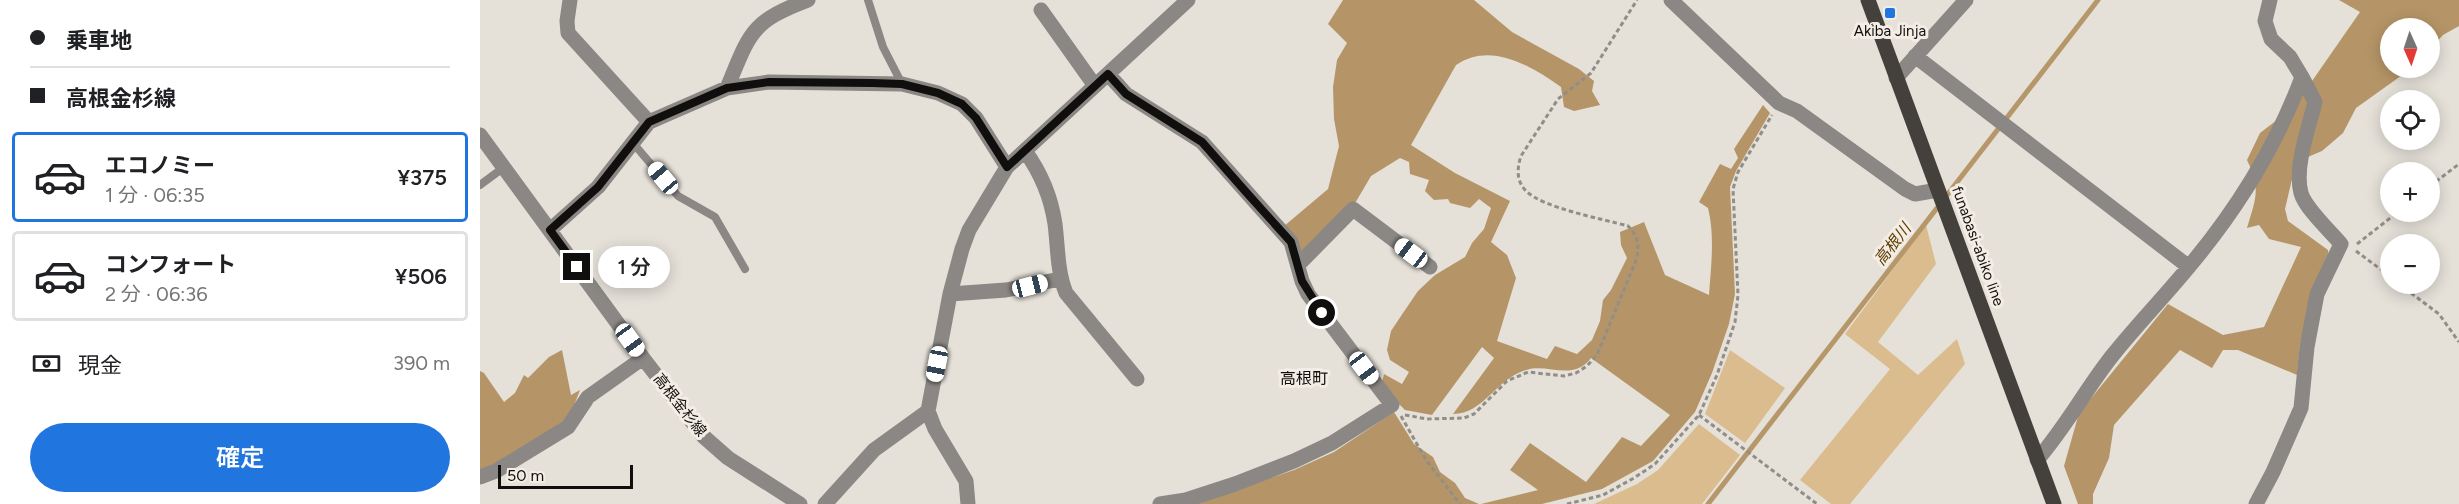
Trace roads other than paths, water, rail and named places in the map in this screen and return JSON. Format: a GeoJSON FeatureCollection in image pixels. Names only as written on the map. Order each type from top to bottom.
{"type":"FeatureCollection","features":[{"type":"Feature","properties":{"kind":"main road","name":"funabasi-abiko line"},"geometry":{"type":"LineString","coordinates":[[1868,0],[2054,504]]}},
{"type":"Feature","properties":{"kind":"street"},"geometry":{"type":"LineString","coordinates":[[570,0],[568,33],[649,122]]}},
{"type":"Feature","properties":{"kind":"street"},"geometry":{"type":"LineString","coordinates":[[727,88],[743,46],[754,30],[777,12],[808,0]]}},
{"type":"Feature","properties":{"kind":"street"},"geometry":{"type":"LineString","coordinates":[[968,504],[966,481],[935,429],[928,411],[950,294],[969,230],[1007,167],[1188,0]]}},
{"type":"Feature","properties":{"kind":"street"},"geometry":{"type":"LineString","coordinates":[[1671,0],[1779,103],[1804,116],[1905,189],[1915,194],[1938,190]]}},
{"type":"Feature","properties":{"kind":"street"},"geometry":{"type":"LineString","coordinates":[[1896,78],[1966,0]]}},
{"type":"Feature","properties":{"kind":"street"},"geometry":{"type":"LineString","coordinates":[[2256,504],[2273,472],[2301,408],[2307,347],[2318,294],[2341,244],[2314,213],[2301,193],[2300,153],[2315,102],[2290,57],[2271,39],[2265,21],[2270,0]]}},
{"type":"Feature","properties":{"kind":"street"},"geometry":{"type":"LineString","coordinates":[[1041,10],[1095,86]]}},
{"type":"Feature","properties":{"kind":"street"},"geometry":{"type":"LineString","coordinates":[[1916,56],[2189,267]]}},
{"type":"Feature","properties":{"kind":"street"},"geometry":{"type":"LineString","coordinates":[[1108,74],[1126,94],[1202,142],[1291,242],[1308,294],[1392,405],[1332,443],[1294,461],[1186,500],[1160,504]]}},
{"type":"Feature","properties":{"kind":"street"},"geometry":{"type":"LineString","coordinates":[[2037,460],[2112,356],[2189,267],[2250,183],[2286,119],[2302,77]]}},
{"type":"Feature","properties":{"kind":"street"},"geometry":{"type":"LineString","coordinates":[[550,230],[598,187],[649,122],[727,88],[769,82],[902,84],[938,93],[962,104],[976,118],[1007,167]]}},
{"type":"Feature","properties":{"kind":"street","name":"高根金杉線"},"geometry":{"type":"LineString","coordinates":[[480,135],[643,358],[703,435],[728,458],[800,504]]}},
{"type":"Feature","properties":{"kind":"street"},"geometry":{"type":"LineString","coordinates":[[1025,151],[1046,187],[1054,221],[1060,279],[1066,293],[1137,380]]}},
{"type":"Feature","properties":{"kind":"street"},"geometry":{"type":"LineString","coordinates":[[1298,265],[1353,209],[1430,267]]}},
{"type":"Feature","properties":{"kind":"street"},"geometry":{"type":"LineString","coordinates":[[950,294],[1006,290],[1060,279]]}},
{"type":"Feature","properties":{"kind":"street"},"geometry":{"type":"LineString","coordinates":[[480,477],[496,471],[568,427],[588,397],[643,358]]}},
{"type":"Feature","properties":{"kind":"street"},"geometry":{"type":"LineString","coordinates":[[825,504],[874,450],[928,411]]}},
{"type":"Feature","properties":{"kind":"lane"},"geometry":{"type":"LineString","coordinates":[[868,0],[883,47],[902,84]]}},
{"type":"Feature","properties":{"kind":"lane"},"geometry":{"type":"LineString","coordinates":[[633,143],[678,196],[715,217],[745,269]]}},
{"type":"Feature","properties":{"kind":"lane"},"geometry":{"type":"LineString","coordinates":[[480,185],[503,168]]}},
{"type":"Feature","properties":{"kind":"waterway","name":"高根川"},"geometry":{"type":"LineString","coordinates":[[1708,504],[2098,0]]}},
{"type":"Feature","properties":{"kind":"place","name":"Akiba Jinja"},"geometry":{"type":"Point","coordinates":[1890,13]}},
{"type":"Feature","properties":{"kind":"district","name":"高根町"},"geometry":{"type":"Point","coordinates":[1304,378]}}]}
